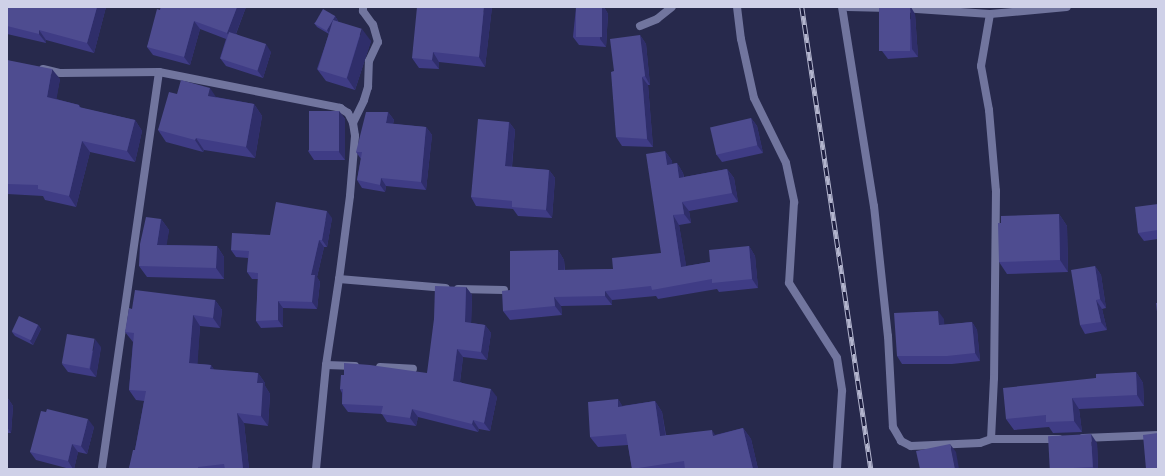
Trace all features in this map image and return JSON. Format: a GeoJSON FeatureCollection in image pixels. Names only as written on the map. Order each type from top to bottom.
{"type":"FeatureCollection","features":[{"type":"Feature","properties":{"kind":"street"},"geometry":{"type":"LineString","coordinates":[[353,123],[364,100],[368,86],[369,61],[378,42],[373,25],[363,11],[363,7]]}},
{"type":"Feature","properties":{"kind":"street"},"geometry":{"type":"LineString","coordinates":[[640,26],[657,18],[672,7]]}},
{"type":"Feature","properties":{"kind":"street"},"geometry":{"type":"LineString","coordinates":[[737,7],[741,39],[754,98],[786,163],[794,202],[789,283],[837,358],[842,391],[837,469]]}},
{"type":"Feature","properties":{"kind":"street"},"geometry":{"type":"LineString","coordinates":[[842,7],[874,206],[888,336],[893,427],[901,441],[911,446],[980,443],[991,439],[1158,435]]}},
{"type":"Feature","properties":{"kind":"street"},"geometry":{"type":"LineString","coordinates":[[848,7],[910,8],[990,14],[1067,7]]}},
{"type":"Feature","properties":{"kind":"street"},"geometry":{"type":"LineString","coordinates":[[990,14],[981,66],[989,110],[996,191],[994,378],[991,439]]}},
{"type":"Feature","properties":{"kind":"street"},"geometry":{"type":"LineString","coordinates":[[36,68],[61,72],[159,72],[340,108],[348,113],[353,123],[355,136],[340,280],[326,365],[316,469]]}},
{"type":"Feature","properties":{"kind":"street"},"geometry":{"type":"LineString","coordinates":[[102,469],[159,72]]}},
{"type":"Feature","properties":{"kind":"street"},"geometry":{"type":"LineString","coordinates":[[340,280],[441,288],[504,290]]}},
{"type":"Feature","properties":{"kind":"street"},"geometry":{"type":"LineString","coordinates":[[326,365],[412,369]]}},
{"type":"Feature","properties":{"kind":"building"},"geometry":{"type":"Polygon","coordinates":[[[7,7],[97,7],[87,43],[39,30],[39,34],[7,26],[7,7]]]}},
{"type":"Feature","properties":{"kind":"building"},"geometry":{"type":"Polygon","coordinates":[[[161,7],[237,7],[227,33],[194,21],[184,57],[147,47],[157,9],[160,10],[161,7]]]}},
{"type":"Feature","properties":{"kind":"building"},"geometry":{"type":"Polygon","coordinates":[[[417,7],[484,7],[479,57],[433,52],[432,60],[412,58],[417,7]]]}},
{"type":"Feature","properties":{"kind":"building"},"geometry":{"type":"Polygon","coordinates":[[[576,7],[602,7],[602,37],[576,37],[576,7]]]}},
{"type":"Feature","properties":{"kind":"building"},"geometry":{"type":"Polygon","coordinates":[[[879,7],[910,7],[910,51],[879,51],[879,7]]]}},
{"type":"Feature","properties":{"kind":"building"},"geometry":{"type":"Polygon","coordinates":[[[323,9],[335,16],[327,31],[314,24],[323,9]]]}},
{"type":"Feature","properties":{"kind":"building"},"geometry":{"type":"Polygon","coordinates":[[[333,20],[362,29],[346,78],[318,70],[333,20]]]}},
{"type":"Feature","properties":{"kind":"building"},"geometry":{"type":"Polygon","coordinates":[[[229,32],[266,44],[257,71],[220,59],[229,32]]]}},
{"type":"Feature","properties":{"kind":"building"},"geometry":{"type":"Polygon","coordinates":[[[640,35],[645,76],[642,77],[647,139],[616,137],[611,72],[614,71],[610,39],[640,35]]]}},
{"type":"Feature","properties":{"kind":"building"},"geometry":{"type":"Polygon","coordinates":[[[7,60],[52,69],[47,97],[79,105],[79,107],[135,120],[127,151],[82,141],[69,196],[38,189],[38,185],[7,184],[7,60]]]}},
{"type":"Feature","properties":{"kind":"building"},"geometry":{"type":"Polygon","coordinates":[[[181,80],[210,88],[208,96],[254,104],[246,147],[196,138],[195,140],[158,130],[169,92],[177,94],[181,80]]]}},
{"type":"Feature","properties":{"kind":"building"},"geometry":{"type":"Polygon","coordinates":[[[309,111],[339,111],[339,151],[309,151],[309,111]]]}},
{"type":"Feature","properties":{"kind":"building"},"geometry":{"type":"Polygon","coordinates":[[[366,112],[388,112],[386,123],[426,127],[421,182],[381,178],[380,185],[357,180],[362,152],[356,152],[366,112]]]}},
{"type":"Feature","properties":{"kind":"building"},"geometry":{"type":"Polygon","coordinates":[[[751,118],[757,145],[716,155],[710,127],[751,118]]]}},
{"type":"Feature","properties":{"kind":"building"},"geometry":{"type":"Polygon","coordinates":[[[478,119],[509,122],[505,166],[549,170],[546,210],[512,207],[512,201],[471,197],[478,119]]]}},
{"type":"Feature","properties":{"kind":"building"},"geometry":{"type":"Polygon","coordinates":[[[665,151],[667,165],[677,163],[679,178],[727,169],[732,193],[682,202],[684,214],[673,215],[681,267],[710,262],[709,250],[749,246],[752,279],[712,283],[712,279],[652,290],[651,286],[605,291],[605,296],[554,297],[555,306],[503,311],[502,291],[510,290],[510,251],[558,250],[558,270],[613,269],[612,258],[661,253],[646,154],[665,151]]]}},
{"type":"Feature","properties":{"kind":"building"},"geometry":{"type":"Polygon","coordinates":[[[276,202],[327,211],[322,240],[319,240],[311,275],[315,275],[312,302],[278,301],[278,320],[256,321],[258,273],[247,272],[249,251],[231,250],[232,233],[270,235],[276,202]]]}},
{"type":"Feature","properties":{"kind":"building"},"geometry":{"type":"Polygon","coordinates":[[[1158,204],[1158,230],[1138,233],[1135,207],[1158,204]]]}},
{"type":"Feature","properties":{"kind":"building"},"geometry":{"type":"Polygon","coordinates":[[[1059,214],[1060,260],[999,262],[998,223],[1001,223],[1001,216],[1059,214]]]}},
{"type":"Feature","properties":{"kind":"building"},"geometry":{"type":"Polygon","coordinates":[[[146,217],[161,219],[157,245],[217,246],[216,268],[139,266],[140,244],[146,217]]]}},
{"type":"Feature","properties":{"kind":"building"},"geometry":{"type":"Polygon","coordinates":[[[1095,266],[1100,299],[1096,300],[1101,322],[1080,325],[1071,270],[1095,266]]]}},
{"type":"Feature","properties":{"kind":"building"},"geometry":{"type":"Polygon","coordinates":[[[435,286],[466,287],[465,322],[485,325],[481,352],[457,349],[453,381],[491,389],[484,423],[473,420],[472,424],[412,409],[410,418],[381,414],[383,406],[342,404],[343,389],[340,389],[341,375],[344,375],[344,363],[427,373],[434,319],[435,286]]]}},
{"type":"Feature","properties":{"kind":"building"},"geometry":{"type":"Polygon","coordinates":[[[135,290],[215,300],[213,318],[193,315],[189,363],[211,365],[210,369],[258,373],[257,383],[263,383],[261,416],[237,413],[243,469],[225,469],[224,464],[198,467],[198,469],[129,468],[133,450],[135,450],[146,391],[129,390],[134,333],[125,332],[129,308],[132,309],[135,290]]]}},
{"type":"Feature","properties":{"kind":"building"},"geometry":{"type":"Polygon","coordinates":[[[1156,303],[1158,303],[1158,320],[1156,303]]]}},
{"type":"Feature","properties":{"kind":"building"},"geometry":{"type":"Polygon","coordinates":[[[938,311],[939,325],[972,322],[975,353],[947,356],[897,356],[894,313],[938,311]]]}},
{"type":"Feature","properties":{"kind":"building"},"geometry":{"type":"Polygon","coordinates":[[[19,316],[38,325],[31,340],[12,331],[19,316]]]}},
{"type":"Feature","properties":{"kind":"building"},"geometry":{"type":"Polygon","coordinates":[[[67,334],[95,339],[89,368],[62,364],[67,334]]]}},
{"type":"Feature","properties":{"kind":"building"},"geometry":{"type":"Polygon","coordinates":[[[1136,372],[1137,395],[1072,398],[1074,421],[1046,422],[1046,415],[1006,419],[1003,388],[1096,378],[1096,374],[1136,372]]]}},
{"type":"Feature","properties":{"kind":"building"},"geometry":{"type":"Polygon","coordinates":[[[618,399],[618,407],[655,401],[660,436],[712,430],[713,436],[743,428],[753,469],[685,469],[684,461],[632,469],[626,434],[590,437],[588,402],[618,399]]]}},
{"type":"Feature","properties":{"kind":"building"},"geometry":{"type":"Polygon","coordinates":[[[47,409],[88,419],[81,446],[72,444],[68,461],[30,452],[41,411],[46,412],[47,409]]]}},
{"type":"Feature","properties":{"kind":"building"},"geometry":{"type":"Polygon","coordinates":[[[1158,433],[1158,469],[1146,469],[1143,435],[1158,433]]]}},
{"type":"Feature","properties":{"kind":"building"},"geometry":{"type":"Polygon","coordinates":[[[1091,434],[1093,467],[1050,469],[1048,436],[1091,434]]]}},
{"type":"Feature","properties":{"kind":"building"},"geometry":{"type":"Polygon","coordinates":[[[950,444],[955,469],[920,469],[916,451],[950,444]]]}},
{"type":"Feature","properties":{"kind":"railway"},"geometry":{"type":"LineString","coordinates":[[802,7],[871,469]]}}]}
